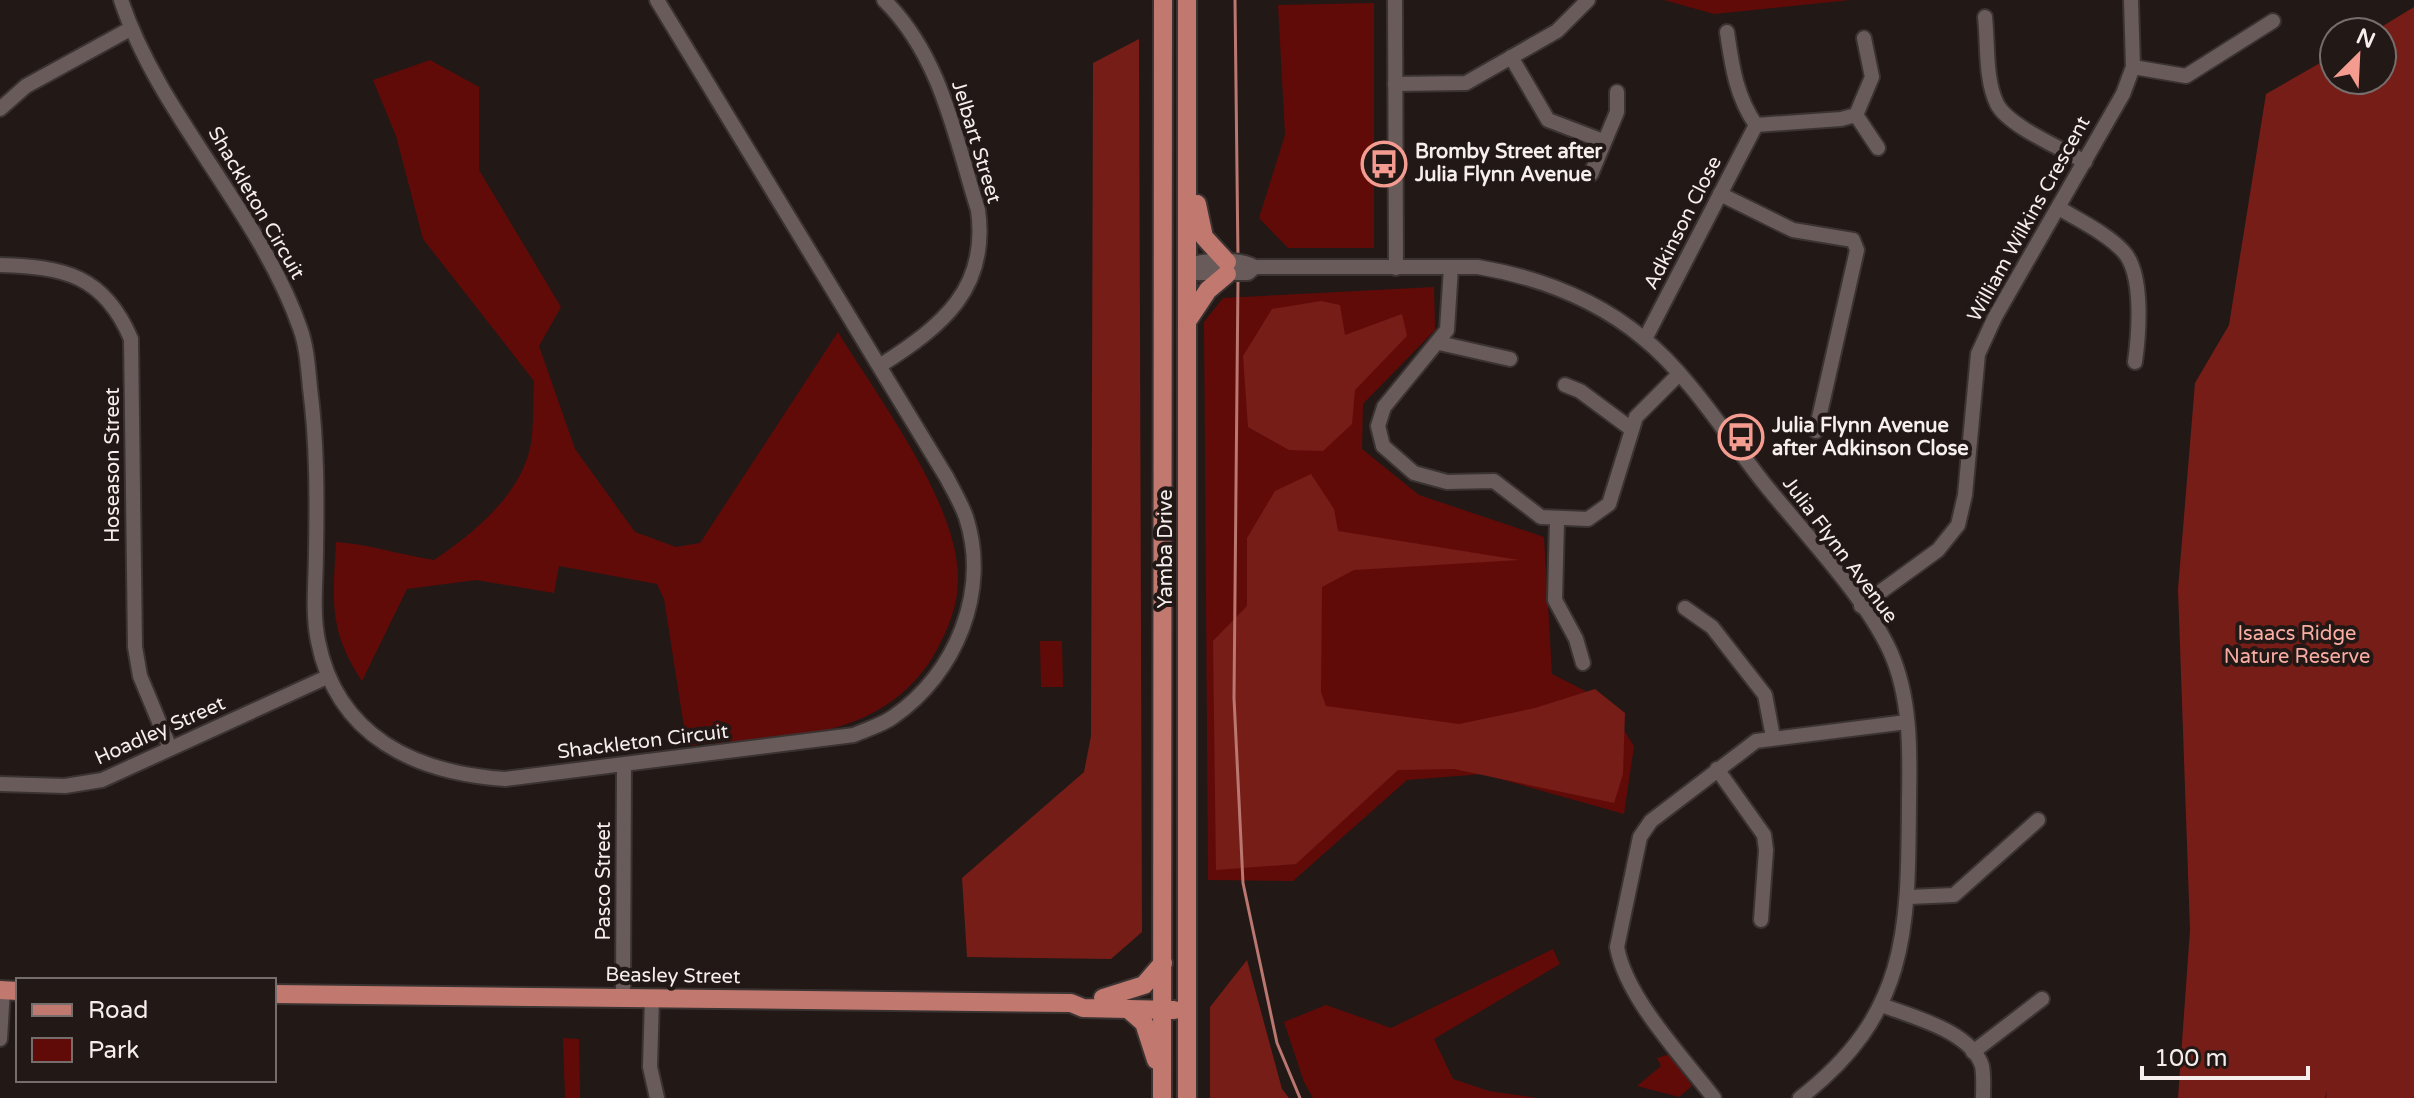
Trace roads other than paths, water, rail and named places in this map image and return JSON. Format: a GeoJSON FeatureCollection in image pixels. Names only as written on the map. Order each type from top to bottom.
{"type":"FeatureCollection","features":[{"type":"Feature","properties":{"kind":"main road","name":"Yamba Drive"},"geometry":{"type":"LineString","coordinates":[[1162,1094],[1163,0]]}},
{"type":"Feature","properties":{"kind":"main road","name":"Yamba Drive"},"geometry":{"type":"LineString","coordinates":[[1187,0],[1187,1098]]}},
{"type":"Feature","properties":{"kind":"main road"},"geometry":{"type":"LineString","coordinates":[[1188,175],[1197,200],[1198,222],[1204,237],[1227,268],[1188,321]]}},
{"type":"Feature","properties":{"kind":"main road"},"geometry":{"type":"LineString","coordinates":[[1163,244],[1186,269],[1172,284],[1171,320],[1163,356]]}},
{"type":"Feature","properties":{"kind":"main road"},"geometry":{"type":"LineString","coordinates":[[1103,998],[1144,985],[1159,971],[1163,961]]}},
{"type":"Feature","properties":{"kind":"main road","name":"Beasley Street"},"geometry":{"type":"LineString","coordinates":[[276,994],[1071,1003],[1083,1008],[1128,1009],[1163,1005]]}},
{"type":"Feature","properties":{"kind":"main road","name":"Beasley Street"},"geometry":{"type":"LineString","coordinates":[[1071,1003],[1083,998],[1103,998],[1163,1005]]}},
{"type":"Feature","properties":{"kind":"main road"},"geometry":{"type":"LineString","coordinates":[[1163,1005],[1189,1005]]}},
{"type":"Feature","properties":{"kind":"main road"},"geometry":{"type":"LineString","coordinates":[[1128,1009],[1144,1023],[1162,1094]]}},
{"type":"Feature","properties":{"kind":"street","name":"Shackleton Circuit"},"geometry":{"type":"LineString","coordinates":[[121,0],[130,29],[255,235],[301,330],[317,445],[315,618],[327,677],[371,735],[399,755],[468,777],[505,779],[854,735],[891,719],[922,694],[949,657],[966,623],[973,586],[973,550],[966,516],[881,365],[657,0]]}},
{"type":"Feature","properties":{"kind":"street","name":"Jelbart Street"},"geometry":{"type":"LineString","coordinates":[[881,365],[914,344],[961,297],[980,257],[981,233],[978,210],[930,60],[914,33],[884,0]]}},
{"type":"Feature","properties":{"kind":"street"},"geometry":{"type":"LineString","coordinates":[[1395,0],[1396,268]]}},
{"type":"Feature","properties":{"kind":"street"},"geometry":{"type":"LineString","coordinates":[[1395,84],[1466,83],[1557,31],[1588,0]]}},
{"type":"Feature","properties":{"kind":"street","name":"William Wilkins Crescent"},"geometry":{"type":"LineString","coordinates":[[1861,606],[1938,550],[1958,525],[1965,495],[1978,354],[1995,317],[2123,94],[2133,67],[2131,0]]}},
{"type":"Feature","properties":{"kind":"street"},"geometry":{"type":"LineString","coordinates":[[1985,17],[1992,91],[1998,106],[2009,118],[2085,162]]}},
{"type":"Feature","properties":{"kind":"street"},"geometry":{"type":"LineString","coordinates":[[2133,67],[2186,76],[2273,21]]}},
{"type":"Feature","properties":{"kind":"street"},"geometry":{"type":"LineString","coordinates":[[0,109],[26,86],[130,29]]}},
{"type":"Feature","properties":{"kind":"street"},"geometry":{"type":"LineString","coordinates":[[1727,32],[1742,105],[1756,125],[1841,119],[1856,115]]}},
{"type":"Feature","properties":{"kind":"street"},"geometry":{"type":"LineString","coordinates":[[1856,115],[1872,77],[1864,38]]}},
{"type":"Feature","properties":{"kind":"street"},"geometry":{"type":"LineString","coordinates":[[1511,57],[1548,120],[1603,141]]}},
{"type":"Feature","properties":{"kind":"street"},"geometry":{"type":"LineString","coordinates":[[1591,174],[1617,112],[1617,92]]}},
{"type":"Feature","properties":{"kind":"street"},"geometry":{"type":"LineString","coordinates":[[1856,115],[1878,148]]}},
{"type":"Feature","properties":{"kind":"street","name":"Adkinson Close"},"geometry":{"type":"LineString","coordinates":[[1645,339],[1756,125]]}},
{"type":"Feature","properties":{"kind":"street"},"geometry":{"type":"LineString","coordinates":[[1720,194],[1793,230],[1857,238],[1857,250],[1816,431]]}},
{"type":"Feature","properties":{"kind":"street"},"geometry":{"type":"LineString","coordinates":[[2059,208],[2111,240],[2131,263],[2140,323],[2135,362]]}},
{"type":"Feature","properties":{"kind":"street","name":"Hoseason Street"},"geometry":{"type":"LineString","coordinates":[[0,265],[49,266],[77,276],[120,313],[131,339],[135,647],[140,676],[170,748]]}},
{"type":"Feature","properties":{"kind":"street","name":"Julia Flynn Avenue"},"geometry":{"type":"LineString","coordinates":[[1186,269],[1227,268],[1248,273],[1255,267],[1451,267],[1511,273],[1544,283],[1613,316],[1645,339],[1678,375],[1861,606],[1890,652],[1907,722],[1909,897],[1902,950],[1882,1005],[1859,1041],[1828,1076],[1800,1098]]}},
{"type":"Feature","properties":{"kind":"street"},"geometry":{"type":"LineString","coordinates":[[1451,267],[1450,316],[1439,343],[1384,407],[1378,426],[1383,446],[1414,473],[1429,480],[1494,481],[1541,517],[1588,519],[1609,504],[1630,428],[1636,417],[1678,375]]}},
{"type":"Feature","properties":{"kind":"street"},"geometry":{"type":"LineString","coordinates":[[1439,343],[1510,359]]}},
{"type":"Feature","properties":{"kind":"street"},"geometry":{"type":"LineString","coordinates":[[1565,385],[1580,391],[1630,428]]}},
{"type":"Feature","properties":{"kind":"street"},"geometry":{"type":"LineString","coordinates":[[1557,520],[1555,600],[1576,639],[1583,663]]}},
{"type":"Feature","properties":{"kind":"street"},"geometry":{"type":"LineString","coordinates":[[1685,608],[1712,627],[1765,695],[1773,737]]}},
{"type":"Feature","properties":{"kind":"street","name":"Hoadley Street"},"geometry":{"type":"LineString","coordinates":[[0,784],[65,786],[102,780],[327,677]]}},
{"type":"Feature","properties":{"kind":"street"},"geometry":{"type":"LineString","coordinates":[[1714,1098],[1624,975],[1617,947],[1640,837],[1651,821],[1756,741],[1907,722]]}},
{"type":"Feature","properties":{"kind":"street","name":"Pasco Street"},"geometry":{"type":"LineString","coordinates":[[623,998],[624,765]]}},
{"type":"Feature","properties":{"kind":"street"},"geometry":{"type":"LineString","coordinates":[[1717,769],[1764,835],[1761,920]]}},
{"type":"Feature","properties":{"kind":"street"},"geometry":{"type":"LineString","coordinates":[[1909,897],[1954,895],[2038,820]]}},
{"type":"Feature","properties":{"kind":"street"},"geometry":{"type":"LineString","coordinates":[[0,1039],[7,990]]}},
{"type":"Feature","properties":{"kind":"street"},"geometry":{"type":"LineString","coordinates":[[652,998],[650,1067],[657,1098]]}},
{"type":"Feature","properties":{"kind":"street"},"geometry":{"type":"LineString","coordinates":[[1973,1052],[2042,999]]}},
{"type":"Feature","properties":{"kind":"street"},"geometry":{"type":"LineString","coordinates":[[1882,1005],[1952,1035],[1973,1052],[1982,1067],[1983,1098]]}},
{"type":"Feature","properties":{"kind":"waterway"},"geometry":{"type":"LineString","coordinates":[[1235,0],[1238,259]]}},
{"type":"Feature","properties":{"kind":"waterway"},"geometry":{"type":"LineString","coordinates":[[1238,278],[1234,698],[1243,883],[1277,1043],[1300,1098]]}},
{"type":"Feature","properties":{"kind":"place","name":"Bromby Street after Julia Flynn Avenue"},"geometry":{"type":"Point","coordinates":[1384,164]}},
{"type":"Feature","properties":{"kind":"place","name":"Julia Flynn Avenue after Adkinson Close"},"geometry":{"type":"Point","coordinates":[1741,437]}},
{"type":"Feature","properties":{"kind":"park label","name":"Isaacs Ridge Nature Reserve"},"geometry":{"type":"Point","coordinates":[2297,646]}}]}
